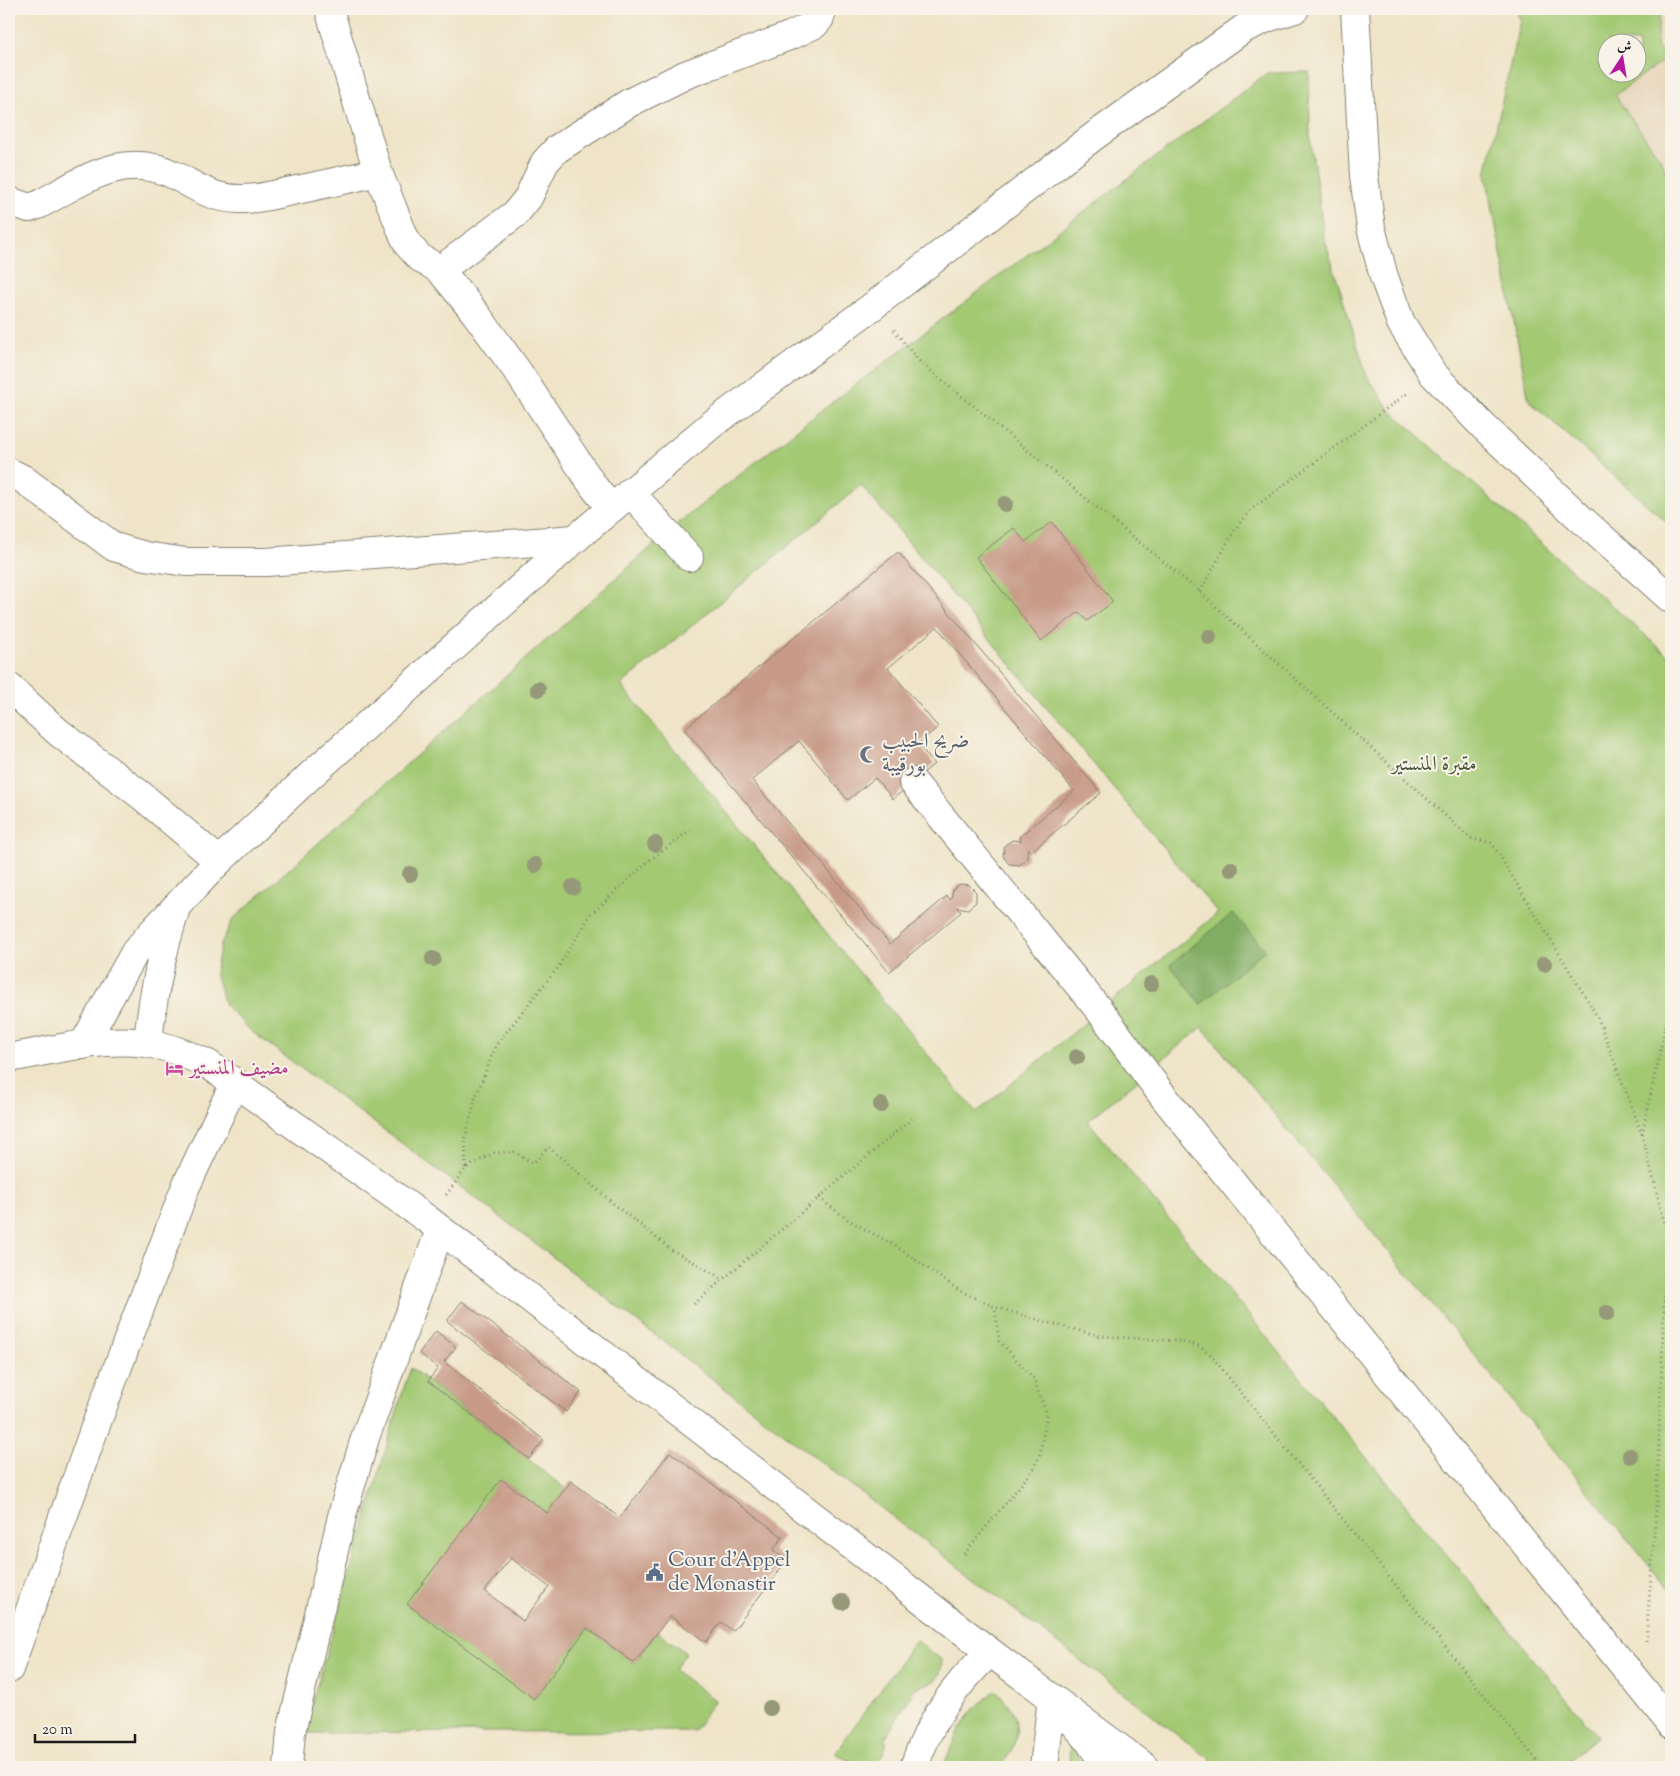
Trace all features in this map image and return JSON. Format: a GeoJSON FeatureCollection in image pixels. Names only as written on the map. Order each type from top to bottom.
{"type":"FeatureCollection","features":[{"type":"Feature","properties":{"kind":"street"},"geometry":{"type":"LineString","coordinates":[[329,9],[378,172],[409,246],[419,257],[440,270],[476,314],[518,372],[594,487],[620,500],[689,557]]}},
{"type":"Feature","properties":{"kind":"street"},"geometry":{"type":"LineString","coordinates":[[440,270],[516,214],[528,198],[545,162],[557,149],[629,103],[685,75],[792,35],[815,24],[820,18],[822,9]]}},
{"type":"Feature","properties":{"kind":"street"},"geometry":{"type":"LineString","coordinates":[[83,1045],[136,952],[177,905],[219,862],[319,767],[620,500],[712,424],[873,306],[1093,137],[1237,19],[1267,18],[1295,9]]}},
{"type":"Feature","properties":{"kind":"street"},"geometry":{"type":"LineString","coordinates":[[1355,9],[1364,176],[1371,228],[1384,277],[1401,323],[1434,374],[1483,426],[1671,599]]}},
{"type":"Feature","properties":{"kind":"street"},"geometry":{"type":"LineString","coordinates":[[9,201],[29,208],[38,206],[92,177],[112,169],[140,164],[157,168],[176,176],[198,189],[217,197],[240,199],[260,197],[378,172]]}},
{"type":"Feature","properties":{"kind":"street"},"geometry":{"type":"LineString","coordinates":[[9,472],[23,479],[114,547],[145,556],[186,562],[266,562],[575,539]]}},
{"type":"Feature","properties":{"kind":"street"},"geometry":{"type":"LineString","coordinates":[[9,687],[58,732],[142,796],[219,862]]}},
{"type":"Feature","properties":{"kind":"street"},"geometry":{"type":"LineString","coordinates":[[913,782],[1100,1011],[1169,1104],[1671,1724]]}},
{"type":"Feature","properties":{"kind":"street"},"geometry":{"type":"LineString","coordinates":[[148,1043],[157,973],[177,905]]}},
{"type":"Feature","properties":{"kind":"street"},"geometry":{"type":"LineString","coordinates":[[9,1058],[115,1041],[148,1043],[178,1051],[201,1061],[236,1082],[440,1230],[990,1652],[1146,1767]]}},
{"type":"Feature","properties":{"kind":"street"},"geometry":{"type":"LineString","coordinates":[[9,1669],[90,1439],[183,1195],[236,1082]]}},
{"type":"Feature","properties":{"kind":"street"},"geometry":{"type":"LineString","coordinates":[[288,1767],[291,1732],[344,1508],[369,1427],[440,1230]]}},
{"type":"Feature","properties":{"kind":"street"},"geometry":{"type":"LineString","coordinates":[[914,1767],[921,1745],[934,1719],[968,1672],[990,1652]]}},
{"type":"Feature","properties":{"kind":"street"},"geometry":{"type":"LineString","coordinates":[[1044,1767],[1052,1698]]}},
{"type":"Feature","properties":{"kind":"street"},"geometry":{"type":"LineString","coordinates":[[1052,1698],[1087,1738],[1107,1767]]}},
{"type":"Feature","properties":{"kind":"path"},"geometry":{"type":"LineString","coordinates":[[873,306],[920,362],[1200,592],[1470,838],[1492,843],[1597,1016],[1642,1134],[1667,1233],[1656,1509],[1642,1687]]}},
{"type":"Feature","properties":{"kind":"path"},"geometry":{"type":"LineString","coordinates":[[1200,592],[1235,528],[1252,509],[1434,374]]}},
{"type":"Feature","properties":{"kind":"path"},"geometry":{"type":"LineString","coordinates":[[693,828],[650,860],[591,914],[559,966],[496,1045],[475,1099],[465,1139],[466,1168],[494,1153],[514,1152],[533,1163],[549,1147],[616,1206],[672,1250],[723,1279]]}},
{"type":"Feature","properties":{"kind":"path"},"geometry":{"type":"LineString","coordinates":[[1642,1134],[1671,1001]]}},
{"type":"Feature","properties":{"kind":"path"},"geometry":{"type":"LineString","coordinates":[[694,1304],[915,1116]]}},
{"type":"Feature","properties":{"kind":"path"},"geometry":{"type":"LineString","coordinates":[[819,1198],[850,1221],[896,1246],[960,1291],[995,1307],[1101,1336],[1178,1342],[1199,1346],[1210,1354],[1542,1767]]}},
{"type":"Feature","properties":{"kind":"path"},"geometry":{"type":"LineString","coordinates":[[964,1554],[1033,1470],[1040,1454],[1047,1414],[1033,1378],[999,1341],[995,1307]]}},
{"type":"Feature","properties":{"kind":"shaded area"},"geometry":{"type":"Polygon","coordinates":[[[1660,9],[1671,9],[1671,179],[1659,157],[1615,95],[1633,82],[1648,82],[1648,72],[1667,58],[1656,46],[1660,9]]]}},
{"type":"Feature","properties":{"kind":"green space"},"geometry":{"type":"Polygon","coordinates":[[[1516,9],[1660,9],[1656,46],[1667,58],[1648,72],[1648,32],[1598,32],[1598,82],[1633,82],[1615,95],[1659,157],[1671,179],[1671,526],[1529,401],[1486,174],[1520,20],[1516,9]]]}},
{"type":"Feature","properties":{"kind":"green space","name":"مقبرة المنستير"},"geometry":{"type":"Polygon","coordinates":[[[1309,72],[1310,137],[1324,237],[1366,374],[1390,410],[1671,658],[1671,1592],[1202,1027],[1088,1121],[1597,1736],[1567,1761],[1572,1767],[1220,1767],[482,1203],[251,1031],[225,1005],[215,973],[221,944],[233,919],[677,524],[821,411],[1267,73],[1309,72]],[[861,485],[621,685],[976,1113],[1218,913],[861,485]]]}},
{"type":"Feature","properties":{"kind":"green space"},"geometry":{"type":"Polygon","coordinates":[[[1233,913],[1265,950],[1201,1004],[1170,965],[1233,913]]]}},
{"type":"Feature","properties":{"kind":"green space"},"geometry":{"type":"Polygon","coordinates":[[[411,1368],[566,1489],[547,1513],[506,1483],[407,1604],[534,1698],[587,1628],[634,1663],[658,1632],[686,1653],[674,1670],[715,1700],[694,1731],[308,1733],[307,1720],[411,1368]]]}},
{"type":"Feature","properties":{"kind":"green space"},"geometry":{"type":"Polygon","coordinates":[[[916,1640],[942,1660],[940,1673],[936,1680],[915,1688],[886,1737],[886,1746],[883,1754],[874,1763],[864,1765],[835,1753],[916,1640]]]}},
{"type":"Feature","properties":{"kind":"green space"},"geometry":{"type":"Polygon","coordinates":[[[995,1690],[1013,1712],[1015,1720],[1015,1742],[1009,1755],[999,1767],[943,1767],[956,1736],[972,1711],[995,1690]]]}},
{"type":"Feature","properties":{"kind":"green space"},"geometry":{"type":"Polygon","coordinates":[[[1070,1742],[1085,1767],[1069,1767],[1070,1742]]]}},
{"type":"Feature","properties":{"kind":"building"},"geometry":{"type":"Polygon","coordinates":[[[1052,522],[1113,602],[1087,621],[1079,612],[1041,641],[976,557],[1014,528],[1025,542],[1052,522]]]}},
{"type":"Feature","properties":{"kind":"building","name":"ضريح الحبيب بورقيبة"},"geometry":{"type":"Polygon","coordinates":[[[898,552],[1101,793],[1031,852],[1028,848],[1027,858],[1020,865],[1009,864],[1003,856],[1004,846],[1012,840],[1021,841],[1019,837],[1074,791],[937,627],[888,668],[938,727],[918,744],[934,764],[893,799],[875,778],[848,800],[799,741],[752,780],[890,944],[947,896],[951,900],[953,889],[960,884],[969,885],[976,892],[976,902],[968,909],[957,907],[961,912],[889,972],[684,729],[898,552]]]}},
{"type":"Feature","properties":{"kind":"building"},"geometry":{"type":"Polygon","coordinates":[[[462,1301],[581,1392],[566,1412],[447,1321],[462,1301]]]}},
{"type":"Feature","properties":{"kind":"building"},"geometry":{"type":"Polygon","coordinates":[[[436,1331],[456,1347],[444,1362],[544,1440],[529,1459],[428,1381],[438,1368],[419,1353],[436,1331]]]}},
{"type":"Feature","properties":{"kind":"building","name":"Cour d’Appel de Monastir"},"geometry":{"type":"Polygon","coordinates":[[[670,1452],[783,1537],[773,1550],[787,1560],[733,1631],[721,1622],[706,1642],[670,1616],[634,1663],[587,1628],[534,1699],[407,1604],[501,1479],[547,1513],[571,1481],[620,1518],[670,1452]],[[511,1558],[485,1591],[523,1621],[549,1587],[511,1558]]]}},
{"type":"Feature","properties":{"kind":"place","name":"ضريح الحبيب بورقيبة"},"geometry":{"type":"Point","coordinates":[868,754]}},
{"type":"Feature","properties":{"kind":"place","name":"مضيف المنستير"},"geometry":{"type":"Point","coordinates":[175,1069]}},
{"type":"Feature","properties":{"kind":"place","name":"Cour d’Appel de Monastir"},"geometry":{"type":"Point","coordinates":[654,1573]}}]}
